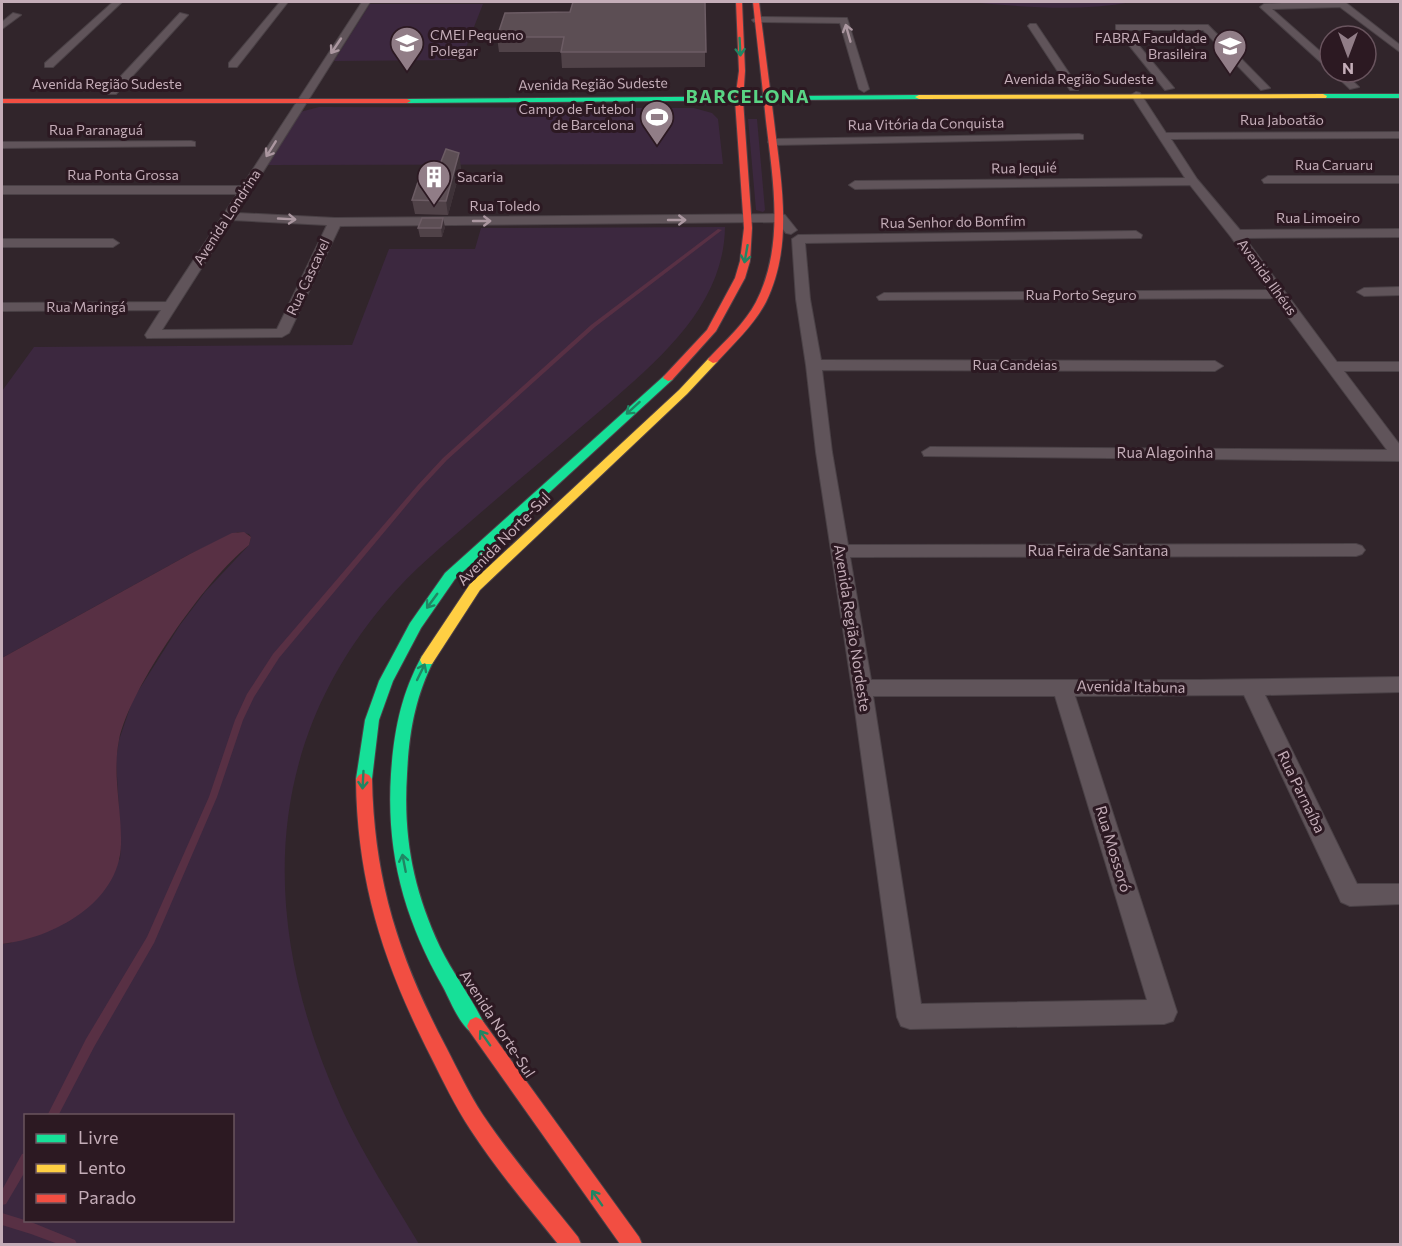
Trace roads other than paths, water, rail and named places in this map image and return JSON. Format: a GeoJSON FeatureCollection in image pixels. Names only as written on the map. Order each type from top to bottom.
{"type":"FeatureCollection","features":[{"type":"Feature","properties":{"kind":"main road","name":"Avenida Norte-Sul"},"geometry":{"type":"LineString","coordinates":[[571,1245],[476,1121],[428,1036],[393,959],[376,903],[368,860],[362,811],[364,765],[372,718],[388,676],[427,606],[450,576],[661,385],[697,349],[722,314],[740,278],[747,244],[747,219],[740,115],[740,2]]}},
{"type":"Feature","properties":{"kind":"main road","name":"Avenida Norte-Sul"},"geometry":{"type":"LineString","coordinates":[[632,1245],[521,1091],[473,1021],[439,964],[406,877],[401,849],[397,815],[400,734],[408,701],[420,672],[475,586],[683,392],[749,320],[762,301],[772,279],[781,218],[771,116],[772,85],[757,21],[756,2]]}},
{"type":"Feature","properties":{"kind":"main road"},"geometry":{"type":"LineString","coordinates":[[696,91],[724,84],[741,76]]}},
{"type":"Feature","properties":{"kind":"main road","name":"Avenida Região Sudeste"},"geometry":{"type":"LineString","coordinates":[[2,93],[590,96],[710,100],[740,95],[772,85],[806,94],[1401,96]]}},
{"type":"Feature","properties":{"kind":"main road"},"geometry":{"type":"LineString","coordinates":[[772,85],[806,94]]}},
{"type":"Feature","properties":{"kind":"main road","name":"Avenida Região Sudeste"},"geometry":{"type":"LineString","coordinates":[[806,94],[864,89],[1401,87]]}},
{"type":"Feature","properties":{"kind":"main road","name":"Avenida Região Sudeste"},"geometry":{"type":"LineString","coordinates":[[590,96],[696,91],[740,95]]}},
{"type":"Feature","properties":{"kind":"main road"},"geometry":{"type":"LineString","coordinates":[[771,116],[775,110],[786,103],[806,94]]}},
{"type":"Feature","properties":{"kind":"main road","name":"Avenida Região Sudeste"},"geometry":{"type":"LineString","coordinates":[[2,100],[305,95]]}},
{"type":"Feature","properties":{"kind":"main road"},"geometry":{"type":"LineString","coordinates":[[710,100],[730,103],[740,115]]}},
{"type":"Feature","properties":{"kind":"street"},"geometry":{"type":"LineString","coordinates":[[49,65],[118,2]]}},
{"type":"Feature","properties":{"kind":"street"},"geometry":{"type":"LineString","coordinates":[[233,65],[284,2]]}},
{"type":"Feature","properties":{"kind":"street","name":"Avenida Londrina"},"geometry":{"type":"LineString","coordinates":[[152,335],[366,2]]}},
{"type":"Feature","properties":{"kind":"street"},"geometry":{"type":"LineString","coordinates":[[1318,54],[1264,7],[1342,4],[1368,24]]}},
{"type":"Feature","properties":{"kind":"street"},"geometry":{"type":"LineString","coordinates":[[2,26],[16,15]]}},
{"type":"Feature","properties":{"kind":"street"},"geometry":{"type":"LineString","coordinates":[[112,92],[183,15]]}},
{"type":"Feature","properties":{"kind":"street"},"geometry":{"type":"LineString","coordinates":[[757,21],[844,20],[864,89]]}},
{"type":"Feature","properties":{"kind":"street"},"geometry":{"type":"LineString","coordinates":[[1033,26],[1074,88]]}},
{"type":"Feature","properties":{"kind":"street"},"geometry":{"type":"LineString","coordinates":[[1169,88],[1119,27],[1205,27],[1265,88]]}},
{"type":"Feature","properties":{"kind":"street"},"geometry":{"type":"LineString","coordinates":[[1378,31],[1401,49]]}},
{"type":"Feature","properties":{"kind":"street"},"geometry":{"type":"LineString","coordinates":[[1351,84],[1354,87]]}},
{"type":"Feature","properties":{"kind":"street","name":"Avenida Ilhéus"},"geometry":{"type":"LineString","coordinates":[[1136,95],[1194,181],[1400,455]]}},
{"type":"Feature","properties":{"kind":"street","name":"Rua Jaboatão"},"geometry":{"type":"LineString","coordinates":[[1163,136],[1401,135]]}},
{"type":"Feature","properties":{"kind":"street","name":"Rua Vitória da Conquista"},"geometry":{"type":"LineString","coordinates":[[774,142],[1079,137]]}},
{"type":"Feature","properties":{"kind":"street","name":"Rua Paranaguá"},"geometry":{"type":"LineString","coordinates":[[2,145],[191,144]]}},
{"type":"Feature","properties":{"kind":"street","name":"Rua Caruaru"},"geometry":{"type":"LineString","coordinates":[[1269,180],[1401,180]]}},
{"type":"Feature","properties":{"kind":"street","name":"Rua Jequié"},"geometry":{"type":"LineString","coordinates":[[855,185],[1194,181]]}},
{"type":"Feature","properties":{"kind":"street","name":"Rua Ponta Grossa"},"geometry":{"type":"LineString","coordinates":[[2,190],[244,190]]}},
{"type":"Feature","properties":{"kind":"street","name":"Rua Toledo"},"geometry":{"type":"LineString","coordinates":[[229,216],[334,222],[781,218]]}},
{"type":"Feature","properties":{"kind":"street"},"geometry":{"type":"LineString","coordinates":[[781,218],[798,239]]}},
{"type":"Feature","properties":{"kind":"street","name":"Rua Cascavel"},"geometry":{"type":"LineString","coordinates":[[152,335],[282,333],[334,222]]}},
{"type":"Feature","properties":{"kind":"street","name":"Rua Limoeiro"},"geometry":{"type":"LineString","coordinates":[[1236,234],[1401,233]]}},
{"type":"Feature","properties":{"kind":"street","name":"Rua Senhor do Bomfim"},"geometry":{"type":"LineString","coordinates":[[798,239],[1136,235]]}},
{"type":"Feature","properties":{"kind":"street","name":"Avenida Região Nordeste"},"geometry":{"type":"LineString","coordinates":[[798,239],[803,299],[814,365],[824,452],[862,688],[910,1017]]}},
{"type":"Feature","properties":{"kind":"street"},"geometry":{"type":"LineString","coordinates":[[2,243],[113,243]]}},
{"type":"Feature","properties":{"kind":"street"},"geometry":{"type":"LineString","coordinates":[[1364,292],[1401,291]]}},
{"type":"Feature","properties":{"kind":"street","name":"Rua Porto Seguro"},"geometry":{"type":"LineString","coordinates":[[884,297],[1278,294]]}},
{"type":"Feature","properties":{"kind":"street","name":"Rua Maringá"},"geometry":{"type":"LineString","coordinates":[[2,307],[170,306]]}},
{"type":"Feature","properties":{"kind":"street","name":"Rua Candeias"},"geometry":{"type":"LineString","coordinates":[[814,365],[1215,366]]}},
{"type":"Feature","properties":{"kind":"street"},"geometry":{"type":"LineString","coordinates":[[1332,367],[1401,366]]}},
{"type":"Feature","properties":{"kind":"street","name":"Rua Alagoinha"},"geometry":{"type":"LineString","coordinates":[[930,452],[1400,455]]}},
{"type":"Feature","properties":{"kind":"street","name":"Rua Feira de Santana"},"geometry":{"type":"LineString","coordinates":[[840,551],[1356,550]]}},
{"type":"Feature","properties":{"kind":"street","name":"Avenida Itabuna"},"geometry":{"type":"LineString","coordinates":[[862,688],[1062,686],[1252,689],[1401,684]]}},
{"type":"Feature","properties":{"kind":"street","name":"Rua Mossoró"},"geometry":{"type":"LineString","coordinates":[[910,1017],[1164,1012],[1062,686]]}},
{"type":"Feature","properties":{"kind":"street","name":"Rua Parnaíba"},"geometry":{"type":"LineString","coordinates":[[1252,689],[1350,895],[1401,894]]}},
{"type":"Feature","properties":{"kind":"waterway"},"geometry":{"type":"LineString","coordinates":[[53,1114],[90,1043],[151,940],[213,797],[239,720],[250,696],[276,656],[445,459],[593,326],[720,230]]}},
{"type":"Feature","properties":{"kind":"waterway"},"geometry":{"type":"LineString","coordinates":[[2,1200],[24,1162]]}},
{"type":"Feature","properties":{"kind":"waterway"},"geometry":{"type":"LineString","coordinates":[[2,1219],[71,1244]]}},
{"type":"Feature","properties":{"kind":"place","name":"CMEI Pequeno Polegar"},"geometry":{"type":"Point","coordinates":[407,72]}},
{"type":"Feature","properties":{"kind":"place","name":"FABRA Faculdade Brasileira"},"geometry":{"type":"Point","coordinates":[1230,75]}},
{"type":"Feature","properties":{"kind":"place","name":"Campo de Futebol de Barcelona"},"geometry":{"type":"Point","coordinates":[657,146]}},
{"type":"Feature","properties":{"kind":"place","name":"Sacaria"},"geometry":{"type":"Point","coordinates":[434,206]}},
{"type":"Feature","properties":{"kind":"district","name":"BARCELONA"},"geometry":{"type":"Point","coordinates":[748,97]}}]}
